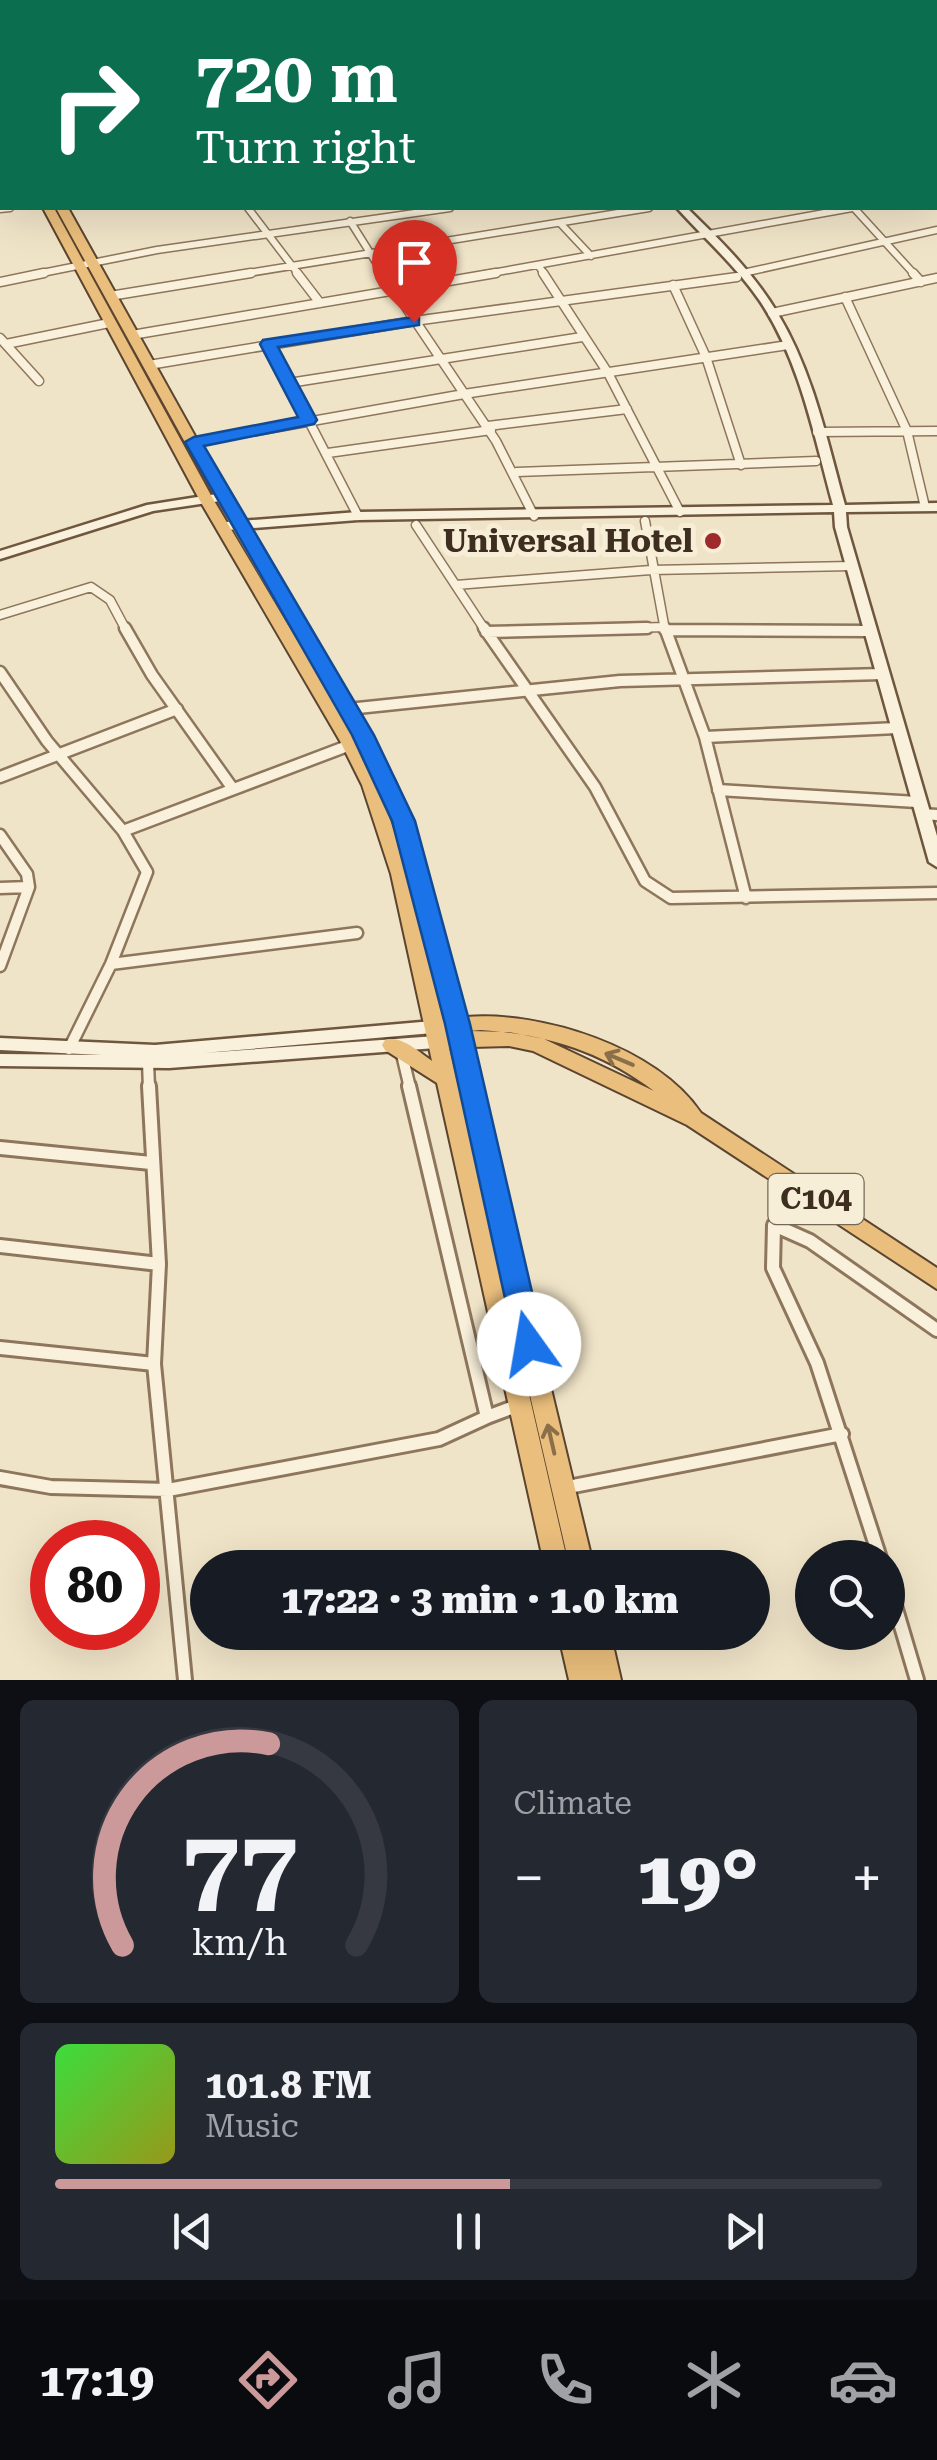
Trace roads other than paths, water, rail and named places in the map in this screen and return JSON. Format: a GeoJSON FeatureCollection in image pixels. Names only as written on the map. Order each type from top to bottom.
{"type":"FeatureCollection","features":[{"type":"Feature","properties":{"kind":"highway"},"geometry":{"type":"LineString","coordinates":[[49,210],[110,296],[194,442],[214,498]]}},
{"type":"Feature","properties":{"kind":"highway"},"geometry":{"type":"LineString","coordinates":[[63,210],[110,324],[233,529],[348,709],[404,821],[459,1031],[578,1550]]}},
{"type":"Feature","properties":{"kind":"highway"},"geometry":{"type":"LineString","coordinates":[[233,529],[350,745],[381,814],[400,874],[553,1550]]}},
{"type":"Feature","properties":{"kind":"highway","name":"C104"},"geometry":{"type":"LineString","coordinates":[[434,1035],[459,1031],[537,1044],[694,1119],[937,1280]]}},
{"type":"Feature","properties":{"kind":"highway"},"geometry":{"type":"LineString","coordinates":[[396,1047],[446,1080]]}},
{"type":"Feature","properties":{"kind":"highway"},"geometry":{"type":"LineString","coordinates":[[575,1650],[582,1680]]}},
{"type":"Feature","properties":{"kind":"highway"},"geometry":{"type":"LineString","coordinates":[[601,1650],[608,1680]]}},
{"type":"Feature","properties":{"kind":"main road"},"geometry":{"type":"LineString","coordinates":[[674,210],[706,236]]}},
{"type":"Feature","properties":{"kind":"main road"},"geometry":{"type":"LineString","coordinates":[[684,210],[772,312],[817,432],[837,515],[937,862]]}},
{"type":"Feature","properties":{"kind":"main road"},"geometry":{"type":"LineString","coordinates":[[740,275],[784,345],[816,461],[837,515]]}},
{"type":"Feature","properties":{"kind":"main road"},"geometry":{"type":"LineString","coordinates":[[0,555],[151,508],[214,498]]}},
{"type":"Feature","properties":{"kind":"main road"},"geometry":{"type":"LineString","coordinates":[[233,529],[644,521],[933,509]]}},
{"type":"Feature","properties":{"kind":"main road"},"geometry":{"type":"LineString","coordinates":[[233,529],[358,516],[680,512],[837,515]]}},
{"type":"Feature","properties":{"kind":"main road"},"geometry":{"type":"LineString","coordinates":[[0,1057],[148,1062],[396,1047],[434,1035]]}},
{"type":"Feature","properties":{"kind":"main road"},"geometry":{"type":"LineString","coordinates":[[0,1057],[69,1049],[155,1051],[434,1035]]}},
{"type":"Feature","properties":{"kind":"street"},"geometry":{"type":"LineString","coordinates":[[249,210],[320,302]]}},
{"type":"Feature","properties":{"kind":"street"},"geometry":{"type":"LineString","coordinates":[[110,296],[637,210]]}},
{"type":"Feature","properties":{"kind":"street"},"geometry":{"type":"LineString","coordinates":[[132,335],[840,210]]}},
{"type":"Feature","properties":{"kind":"street"},"geometry":{"type":"LineString","coordinates":[[852,210],[888,242],[920,282]]}},
{"type":"Feature","properties":{"kind":"street"},"geometry":{"type":"LineString","coordinates":[[0,282],[157,250],[398,211]]}},
{"type":"Feature","properties":{"kind":"street"},"geometry":{"type":"LineString","coordinates":[[350,221],[414,322],[490,428],[516,472],[534,516]]}},
{"type":"Feature","properties":{"kind":"street"},"geometry":{"type":"LineString","coordinates":[[560,223],[591,256]]}},
{"type":"Feature","properties":{"kind":"street"},"geometry":{"type":"LineString","coordinates":[[149,365],[740,275],[937,230]]}},
{"type":"Feature","properties":{"kind":"street"},"geometry":{"type":"LineString","coordinates":[[538,265],[608,372],[680,512]]}},
{"type":"Feature","properties":{"kind":"street"},"geometry":{"type":"LineString","coordinates":[[772,312],[935,281]]}},
{"type":"Feature","properties":{"kind":"street"},"geometry":{"type":"LineString","coordinates":[[673,285],[706,357],[742,465]]}},
{"type":"Feature","properties":{"kind":"street"},"geometry":{"type":"LineString","coordinates":[[845,298],[907,431],[933,509]]}},
{"type":"Feature","properties":{"kind":"street"},"geometry":{"type":"LineString","coordinates":[[3,341],[110,324]]}},
{"type":"Feature","properties":{"kind":"street"},"geometry":{"type":"LineString","coordinates":[[289,383],[582,337]]}},
{"type":"Feature","properties":{"kind":"street"},"geometry":{"type":"LineString","coordinates":[[3,341],[39,380]]}},
{"type":"Feature","properties":{"kind":"street"},"geometry":{"type":"LineString","coordinates":[[268,344],[358,516]]}},
{"type":"Feature","properties":{"kind":"street"},"geometry":{"type":"LineString","coordinates":[[194,442],[464,394],[784,345]]}},
{"type":"Feature","properties":{"kind":"street"},"geometry":{"type":"LineString","coordinates":[[328,453],[627,409]]}},
{"type":"Feature","properties":{"kind":"street"},"geometry":{"type":"LineString","coordinates":[[817,432],[937,431]]}},
{"type":"Feature","properties":{"kind":"street"},"geometry":{"type":"LineString","coordinates":[[516,472],[816,461]]}},
{"type":"Feature","properties":{"kind":"street"},"geometry":{"type":"LineString","coordinates":[[644,521],[665,628],[706,737],[746,898]]}},
{"type":"Feature","properties":{"kind":"street"},"geometry":{"type":"LineString","coordinates":[[416,525],[524,690],[595,787],[645,881],[671,898],[937,893]]}},
{"type":"Feature","properties":{"kind":"street"},"geometry":{"type":"LineString","coordinates":[[456,585],[651,570],[852,566]]}},
{"type":"Feature","properties":{"kind":"street"},"geometry":{"type":"LineString","coordinates":[[0,616],[91,587],[101,590],[112,602],[159,690],[206,746],[233,789]]}},
{"type":"Feature","properties":{"kind":"street"},"geometry":{"type":"LineString","coordinates":[[486,632],[665,628],[870,631]]}},
{"type":"Feature","properties":{"kind":"street"},"geometry":{"type":"LineString","coordinates":[[0,672],[59,755],[123,831],[147,872],[111,964],[69,1049]]}},
{"type":"Feature","properties":{"kind":"street"},"geometry":{"type":"LineString","coordinates":[[348,709],[524,690],[685,679],[882,674]]}},
{"type":"Feature","properties":{"kind":"street"},"geometry":{"type":"LineString","coordinates":[[0,777],[177,710]]}},
{"type":"Feature","properties":{"kind":"street"},"geometry":{"type":"LineString","coordinates":[[706,737],[897,728]]}},
{"type":"Feature","properties":{"kind":"street"},"geometry":{"type":"LineString","coordinates":[[123,831],[350,745]]}},
{"type":"Feature","properties":{"kind":"street"},"geometry":{"type":"LineString","coordinates":[[718,790],[925,810]]}},
{"type":"Feature","properties":{"kind":"street"},"geometry":{"type":"LineString","coordinates":[[0,835],[27,874],[29,887],[0,966]]}},
{"type":"Feature","properties":{"kind":"street"},"geometry":{"type":"LineString","coordinates":[[0,888],[29,887]]}},
{"type":"Feature","properties":{"kind":"street"},"geometry":{"type":"LineString","coordinates":[[111,964],[357,933]]}},
{"type":"Feature","properties":{"kind":"street"},"geometry":{"type":"LineString","coordinates":[[396,1047],[486,1416]]}},
{"type":"Feature","properties":{"kind":"street"},"geometry":{"type":"LineString","coordinates":[[148,1062],[158,1264],[154,1364],[185,1680]]}},
{"type":"Feature","properties":{"kind":"street"},"geometry":{"type":"LineString","coordinates":[[0,1148],[150,1162]]}},
{"type":"Feature","properties":{"kind":"street"},"geometry":{"type":"LineString","coordinates":[[874,1540],[817,1363],[773,1268],[774,1224],[810,1241],[937,1330]]}},
{"type":"Feature","properties":{"kind":"street"},"geometry":{"type":"LineString","coordinates":[[0,1246],[158,1264]]}},
{"type":"Feature","properties":{"kind":"street"},"geometry":{"type":"LineString","coordinates":[[0,1348],[154,1364]]}},
{"type":"Feature","properties":{"kind":"street"},"geometry":{"type":"LineString","coordinates":[[0,1478],[51,1487],[168,1490],[439,1440],[486,1416],[522,1404]]}},
{"type":"Feature","properties":{"kind":"street"},"geometry":{"type":"LineString","coordinates":[[563,1488],[842,1434]]}},
{"type":"Feature","properties":{"kind":"street"},"geometry":{"type":"LineString","coordinates":[[905,1638],[918,1680]]}},
{"type":"Feature","properties":{"kind":"place","name":"Universal Hotel"},"geometry":{"type":"Point","coordinates":[713,541]}}]}
